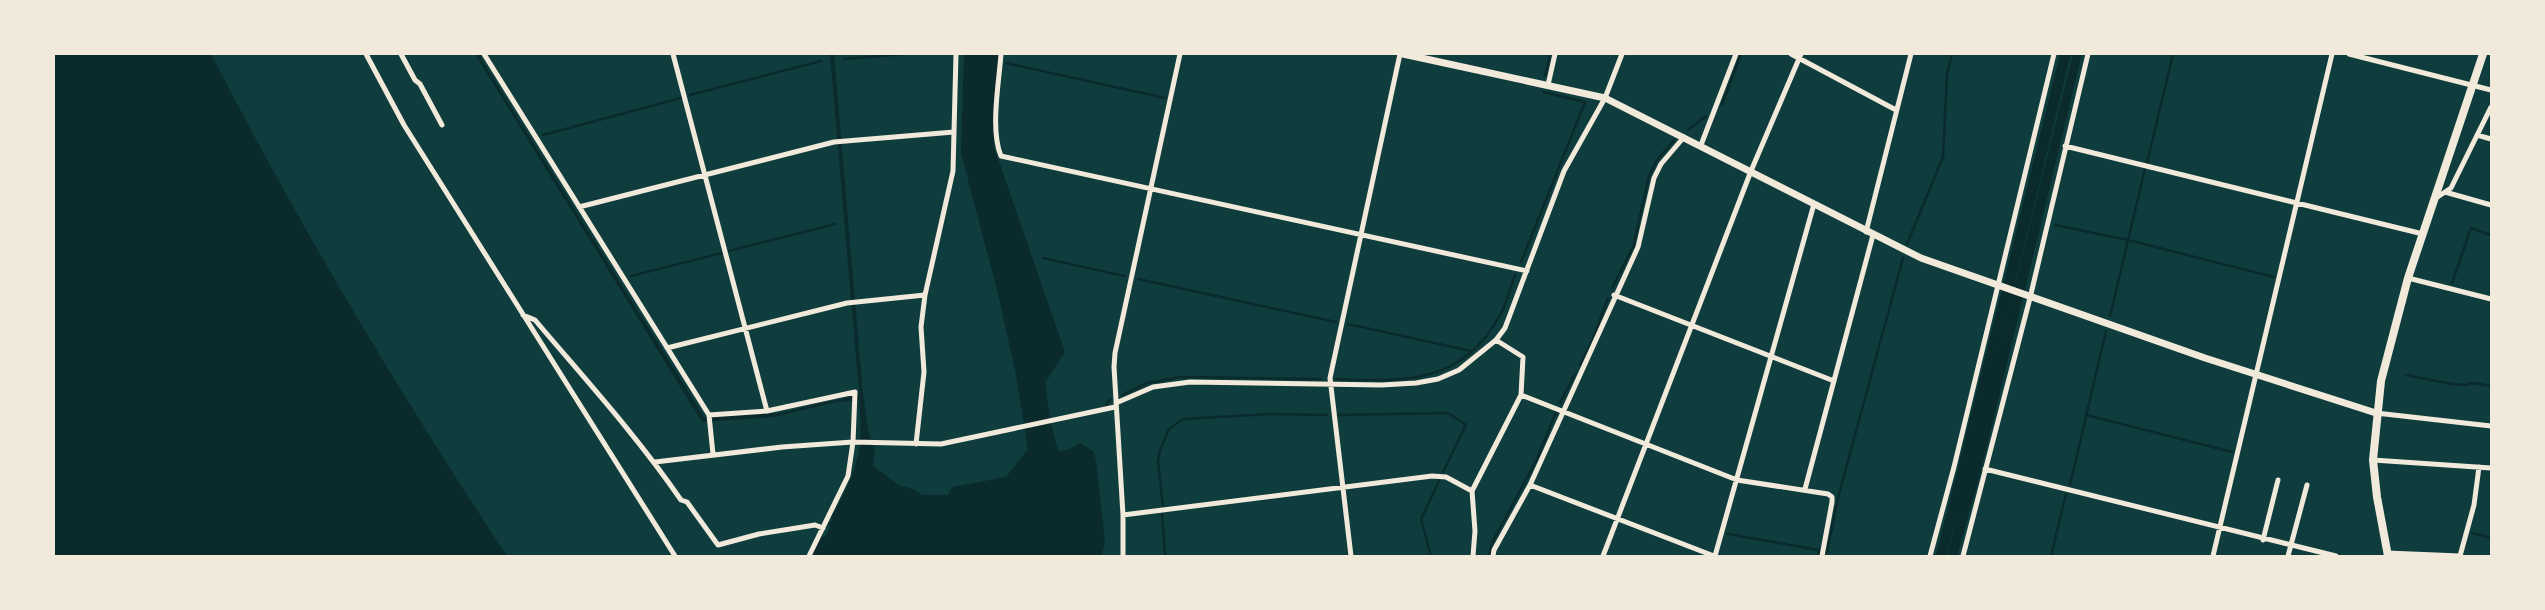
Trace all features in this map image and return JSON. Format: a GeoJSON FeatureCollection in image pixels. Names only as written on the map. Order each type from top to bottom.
{"type":"FeatureCollection","features":[{"type":"Feature","properties":{"kind":"main road"},"geometry":{"type":"LineString","coordinates":[[2387,555],[2373,460],[2376,414],[2388,346],[2408,278],[2483,54]]}},
{"type":"Feature","properties":{"kind":"street"},"geometry":{"type":"LineString","coordinates":[[366,54],[404,125],[675,556]]}},
{"type":"Feature","properties":{"kind":"street"},"geometry":{"type":"LineString","coordinates":[[401,54],[415,80],[420,84],[442,126]]}},
{"type":"Feature","properties":{"kind":"street"},"geometry":{"type":"LineString","coordinates":[[484,54],[709,415],[713,454]]}},
{"type":"Feature","properties":{"kind":"street"},"geometry":{"type":"LineString","coordinates":[[673,54],[767,411]]}},
{"type":"Feature","properties":{"kind":"street"},"geometry":{"type":"LineString","coordinates":[[916,444],[924,372],[921,327],[925,295],[951,189],[956,54]]}},
{"type":"Feature","properties":{"kind":"street"},"geometry":{"type":"LineString","coordinates":[[1001,54],[996,132],[997,146],[1001,156],[1527,271]]}},
{"type":"Feature","properties":{"kind":"street"},"geometry":{"type":"LineString","coordinates":[[1123,556],[1123,515],[1114,367],[1115,353],[1180,54]]}},
{"type":"Feature","properties":{"kind":"street"},"geometry":{"type":"LineString","coordinates":[[1351,556],[1330,378],[1402,54],[1605,98],[1684,136],[1921,258],[1998,287],[2376,414],[2491,426]]}},
{"type":"Feature","properties":{"kind":"street"},"geometry":{"type":"LineString","coordinates":[[1548,85],[1555,54]]}},
{"type":"Feature","properties":{"kind":"street"},"geometry":{"type":"LineString","coordinates":[[654,462],[713,454],[855,442],[940,444],[1052,421],[1116,405],[1153,387],[1169,383],[1408,384],[1438,379],[1474,360],[1496,340],[1505,328],[1564,171],[1605,98],[1622,54]]}},
{"type":"Feature","properties":{"kind":"street"},"geometry":{"type":"LineString","coordinates":[[1701,145],[1736,54]]}},
{"type":"Feature","properties":{"kind":"street"},"geometry":{"type":"LineString","coordinates":[[1791,54],[1800,56],[1896,110]]}},
{"type":"Feature","properties":{"kind":"street"},"geometry":{"type":"LineString","coordinates":[[1805,489],[1834,381],[1870,233],[1896,110],[1912,54]]}},
{"type":"Feature","properties":{"kind":"street"},"geometry":{"type":"LineString","coordinates":[[1930,556],[1954,467],[2054,54]]}},
{"type":"Feature","properties":{"kind":"street"},"geometry":{"type":"LineString","coordinates":[[1963,556],[2088,54]]}},
{"type":"Feature","properties":{"kind":"street"},"geometry":{"type":"LineString","coordinates":[[2213,556],[2332,54]]}},
{"type":"Feature","properties":{"kind":"street"},"geometry":{"type":"LineString","coordinates":[[2349,54],[2491,90]]}},
{"type":"Feature","properties":{"kind":"street"},"geometry":{"type":"LineString","coordinates":[[1603,556],[1751,171],[1800,56]]}},
{"type":"Feature","properties":{"kind":"street"},"geometry":{"type":"LineString","coordinates":[[2436,198],[2451,188],[2491,107]]}},
{"type":"Feature","properties":{"kind":"street"},"geometry":{"type":"LineString","coordinates":[[579,207],[834,142],[954,132]]}},
{"type":"Feature","properties":{"kind":"street"},"geometry":{"type":"LineString","coordinates":[[2477,135],[2491,138]]}},
{"type":"Feature","properties":{"kind":"street"},"geometry":{"type":"LineString","coordinates":[[1493,556],[1494,550],[1530,485],[1598,337],[1614,295],[1638,247],[1654,178],[1661,164],[1684,136]]}},
{"type":"Feature","properties":{"kind":"street"},"geometry":{"type":"LineString","coordinates":[[2065,146],[2424,234]]}},
{"type":"Feature","properties":{"kind":"street"},"geometry":{"type":"LineString","coordinates":[[2444,192],[2491,204]]}},
{"type":"Feature","properties":{"kind":"street"},"geometry":{"type":"LineString","coordinates":[[1530,485],[1714,556],[1814,204]]}},
{"type":"Feature","properties":{"kind":"street"},"geometry":{"type":"LineString","coordinates":[[2408,278],[2491,299]]}},
{"type":"Feature","properties":{"kind":"street"},"geometry":{"type":"LineString","coordinates":[[667,348],[847,303],[925,295]]}},
{"type":"Feature","properties":{"kind":"street"},"geometry":{"type":"LineString","coordinates":[[1614,295],[1834,381]]}},
{"type":"Feature","properties":{"kind":"street"},"geometry":{"type":"LineString","coordinates":[[523,315],[535,320],[614,411],[644,453],[654,462],[681,500],[687,502],[718,544],[759,534],[815,525],[823,528]]}},
{"type":"Feature","properties":{"kind":"street"},"geometry":{"type":"LineString","coordinates":[[1473,556],[1476,531],[1472,491],[1521,395],[1523,357],[1496,340]]}},
{"type":"Feature","properties":{"kind":"street"},"geometry":{"type":"LineString","coordinates":[[709,415],[767,411],[855,392],[855,442],[848,476],[808,556]]}},
{"type":"Feature","properties":{"kind":"street"},"geometry":{"type":"LineString","coordinates":[[1521,395],[1564,410],[1737,480],[1805,489],[1832,497],[1822,556]]}},
{"type":"Feature","properties":{"kind":"street"},"geometry":{"type":"LineString","coordinates":[[2373,460],[2491,468]]}},
{"type":"Feature","properties":{"kind":"street"},"geometry":{"type":"LineString","coordinates":[[2387,555],[2460,556],[2474,505],[2479,467]]}},
{"type":"Feature","properties":{"kind":"street"},"geometry":{"type":"LineString","coordinates":[[1985,469],[2263,540],[2336,556]]}},
{"type":"Feature","properties":{"kind":"street"},"geometry":{"type":"LineString","coordinates":[[1123,515],[1440,476],[1472,491]]}},
{"type":"Feature","properties":{"kind":"street"},"geometry":{"type":"LineString","coordinates":[[2263,540],[2278,480]]}},
{"type":"Feature","properties":{"kind":"street"},"geometry":{"type":"LineString","coordinates":[[2288,556],[2307,485]]}},
{"type":"Feature","properties":{"kind":"water"},"geometry":{"type":"Polygon","coordinates":[[[54,54],[211,54],[280,183],[352,309],[428,434],[507,556],[54,556],[54,54]]]}},
{"type":"Feature","properties":{"kind":"water"},"geometry":{"type":"Polygon","coordinates":[[[475,54],[480,54],[483,62],[704,417],[714,417],[779,413],[857,395],[859,392],[830,54],[834,54],[862,384],[868,430],[875,452],[873,466],[900,486],[911,488],[922,495],[948,495],[952,487],[1006,477],[1028,449],[1015,370],[998,294],[961,153],[964,54],[998,54],[994,147],[1065,352],[1045,383],[1051,423],[1058,451],[1068,450],[1080,443],[1093,451],[1096,460],[1105,541],[1102,556],[811,556],[820,537],[825,537],[830,528],[828,524],[833,519],[830,518],[831,514],[838,506],[854,471],[859,449],[861,426],[859,400],[837,402],[774,417],[702,422],[475,54]]]}},
{"type":"Feature","properties":{"kind":"water"},"geometry":{"type":"Polygon","coordinates":[[[2060,54],[2071,54],[1969,471],[1946,556],[1936,556],[2060,54]]]}},
{"type":"Feature","properties":{"kind":"water"},"geometry":{"type":"Polygon","coordinates":[[[2073,54],[2082,54],[1980,475],[1957,556],[1947,556],[2073,54]]]}},
{"type":"Feature","properties":{"kind":"waterway"},"geometry":{"type":"LineString","coordinates":[[844,59],[904,54]]}},
{"type":"Feature","properties":{"kind":"waterway"},"geometry":{"type":"LineString","coordinates":[[1545,76],[1550,54]]}},
{"type":"Feature","properties":{"kind":"waterway"},"geometry":{"type":"LineString","coordinates":[[1722,105],[1741,54]]}},
{"type":"Feature","properties":{"kind":"waterway"},"geometry":{"type":"LineString","coordinates":[[1907,244],[1943,157],[1947,74],[1952,54]]}},
{"type":"Feature","properties":{"kind":"waterway"},"geometry":{"type":"LineString","coordinates":[[2147,163],[2173,54]]}},
{"type":"Feature","properties":{"kind":"waterway"},"geometry":{"type":"LineString","coordinates":[[690,95],[821,61]]}},
{"type":"Feature","properties":{"kind":"waterway"},"geometry":{"type":"LineString","coordinates":[[1006,63],[1165,98]]}},
{"type":"Feature","properties":{"kind":"waterway"},"geometry":{"type":"LineString","coordinates":[[1521,262],[1585,102],[1543,92]]}},
{"type":"Feature","properties":{"kind":"waterway"},"geometry":{"type":"LineString","coordinates":[[543,135],[681,98]]}},
{"type":"Feature","properties":{"kind":"waterway"},"geometry":{"type":"LineString","coordinates":[[1688,130],[1706,116]]}},
{"type":"Feature","properties":{"kind":"waterway"},"geometry":{"type":"LineString","coordinates":[[1612,288],[1633,247],[1649,176],[1657,160],[1674,140]]}},
{"type":"Feature","properties":{"kind":"waterway"},"geometry":{"type":"LineString","coordinates":[[2110,316],[2145,169]]}},
{"type":"Feature","properties":{"kind":"waterway"},"geometry":{"type":"LineString","coordinates":[[729,251],[835,224]]}},
{"type":"Feature","properties":{"kind":"waterway"},"geometry":{"type":"LineString","coordinates":[[2055,225],[2128,240],[2274,277]]}},
{"type":"Feature","properties":{"kind":"waterway"},"geometry":{"type":"LineString","coordinates":[[2452,283],[2471,228],[2491,235]]}},
{"type":"Feature","properties":{"kind":"waterway"},"geometry":{"type":"LineString","coordinates":[[631,276],[722,253]]}},
{"type":"Feature","properties":{"kind":"waterway"},"geometry":{"type":"LineString","coordinates":[[1043,258],[1124,276]]}},
{"type":"Feature","properties":{"kind":"waterway"},"geometry":{"type":"LineString","coordinates":[[1827,552],[1839,494],[1903,258]]}},
{"type":"Feature","properties":{"kind":"waterway"},"geometry":{"type":"LineString","coordinates":[[1336,379],[1386,380],[1408,378],[1430,374],[1450,366],[1468,355],[1485,338],[1500,315],[1515,275]]}},
{"type":"Feature","properties":{"kind":"waterway"},"geometry":{"type":"LineString","coordinates":[[1138,279],[1336,322]]}},
{"type":"Feature","properties":{"kind":"waterway"},"geometry":{"type":"LineString","coordinates":[[1580,365],[1593,339],[1608,298]]}},
{"type":"Feature","properties":{"kind":"waterway"},"geometry":{"type":"LineString","coordinates":[[1348,324],[1471,351]]}},
{"type":"Feature","properties":{"kind":"waterway"},"geometry":{"type":"LineString","coordinates":[[2070,485],[2106,331]]}},
{"type":"Feature","properties":{"kind":"waterway"},"geometry":{"type":"LineString","coordinates":[[1560,403],[1575,374]]}},
{"type":"Feature","properties":{"kind":"waterway"},"geometry":{"type":"LineString","coordinates":[[2406,375],[2452,384],[2466,385],[2472,383],[2491,386]]}},
{"type":"Feature","properties":{"kind":"waterway"},"geometry":{"type":"LineString","coordinates":[[1122,395],[1147,383],[1180,377],[1321,379]]}},
{"type":"Feature","properties":{"kind":"waterway"},"geometry":{"type":"LineString","coordinates":[[1106,405],[1110,399]]}},
{"type":"Feature","properties":{"kind":"waterway"},"geometry":{"type":"LineString","coordinates":[[1489,556],[1492,543],[1537,459],[1556,412]]}},
{"type":"Feature","properties":{"kind":"waterway"},"geometry":{"type":"LineString","coordinates":[[1337,415],[1448,413],[1466,425],[1443,472]]}},
{"type":"Feature","properties":{"kind":"waterway"},"geometry":{"type":"LineString","coordinates":[[1163,506],[1158,462],[1160,450],[1169,429],[1183,419],[1270,414],[1327,415]]}},
{"type":"Feature","properties":{"kind":"waterway"},"geometry":{"type":"LineString","coordinates":[[2086,415],[2232,452]]}},
{"type":"Feature","properties":{"kind":"waterway"},"geometry":{"type":"LineString","coordinates":[[1431,556],[1421,519],[1440,479]]}},
{"type":"Feature","properties":{"kind":"waterway"},"geometry":{"type":"LineString","coordinates":[[2051,556],[2066,494]]}},
{"type":"Feature","properties":{"kind":"waterway"},"geometry":{"type":"LineString","coordinates":[[1162,514],[1165,556]]}},
{"type":"Feature","properties":{"kind":"waterway"},"geometry":{"type":"LineString","coordinates":[[2472,533],[2491,538]]}},
{"type":"Feature","properties":{"kind":"waterway"},"geometry":{"type":"LineString","coordinates":[[1728,534],[1819,550],[1818,556]]}}]}
